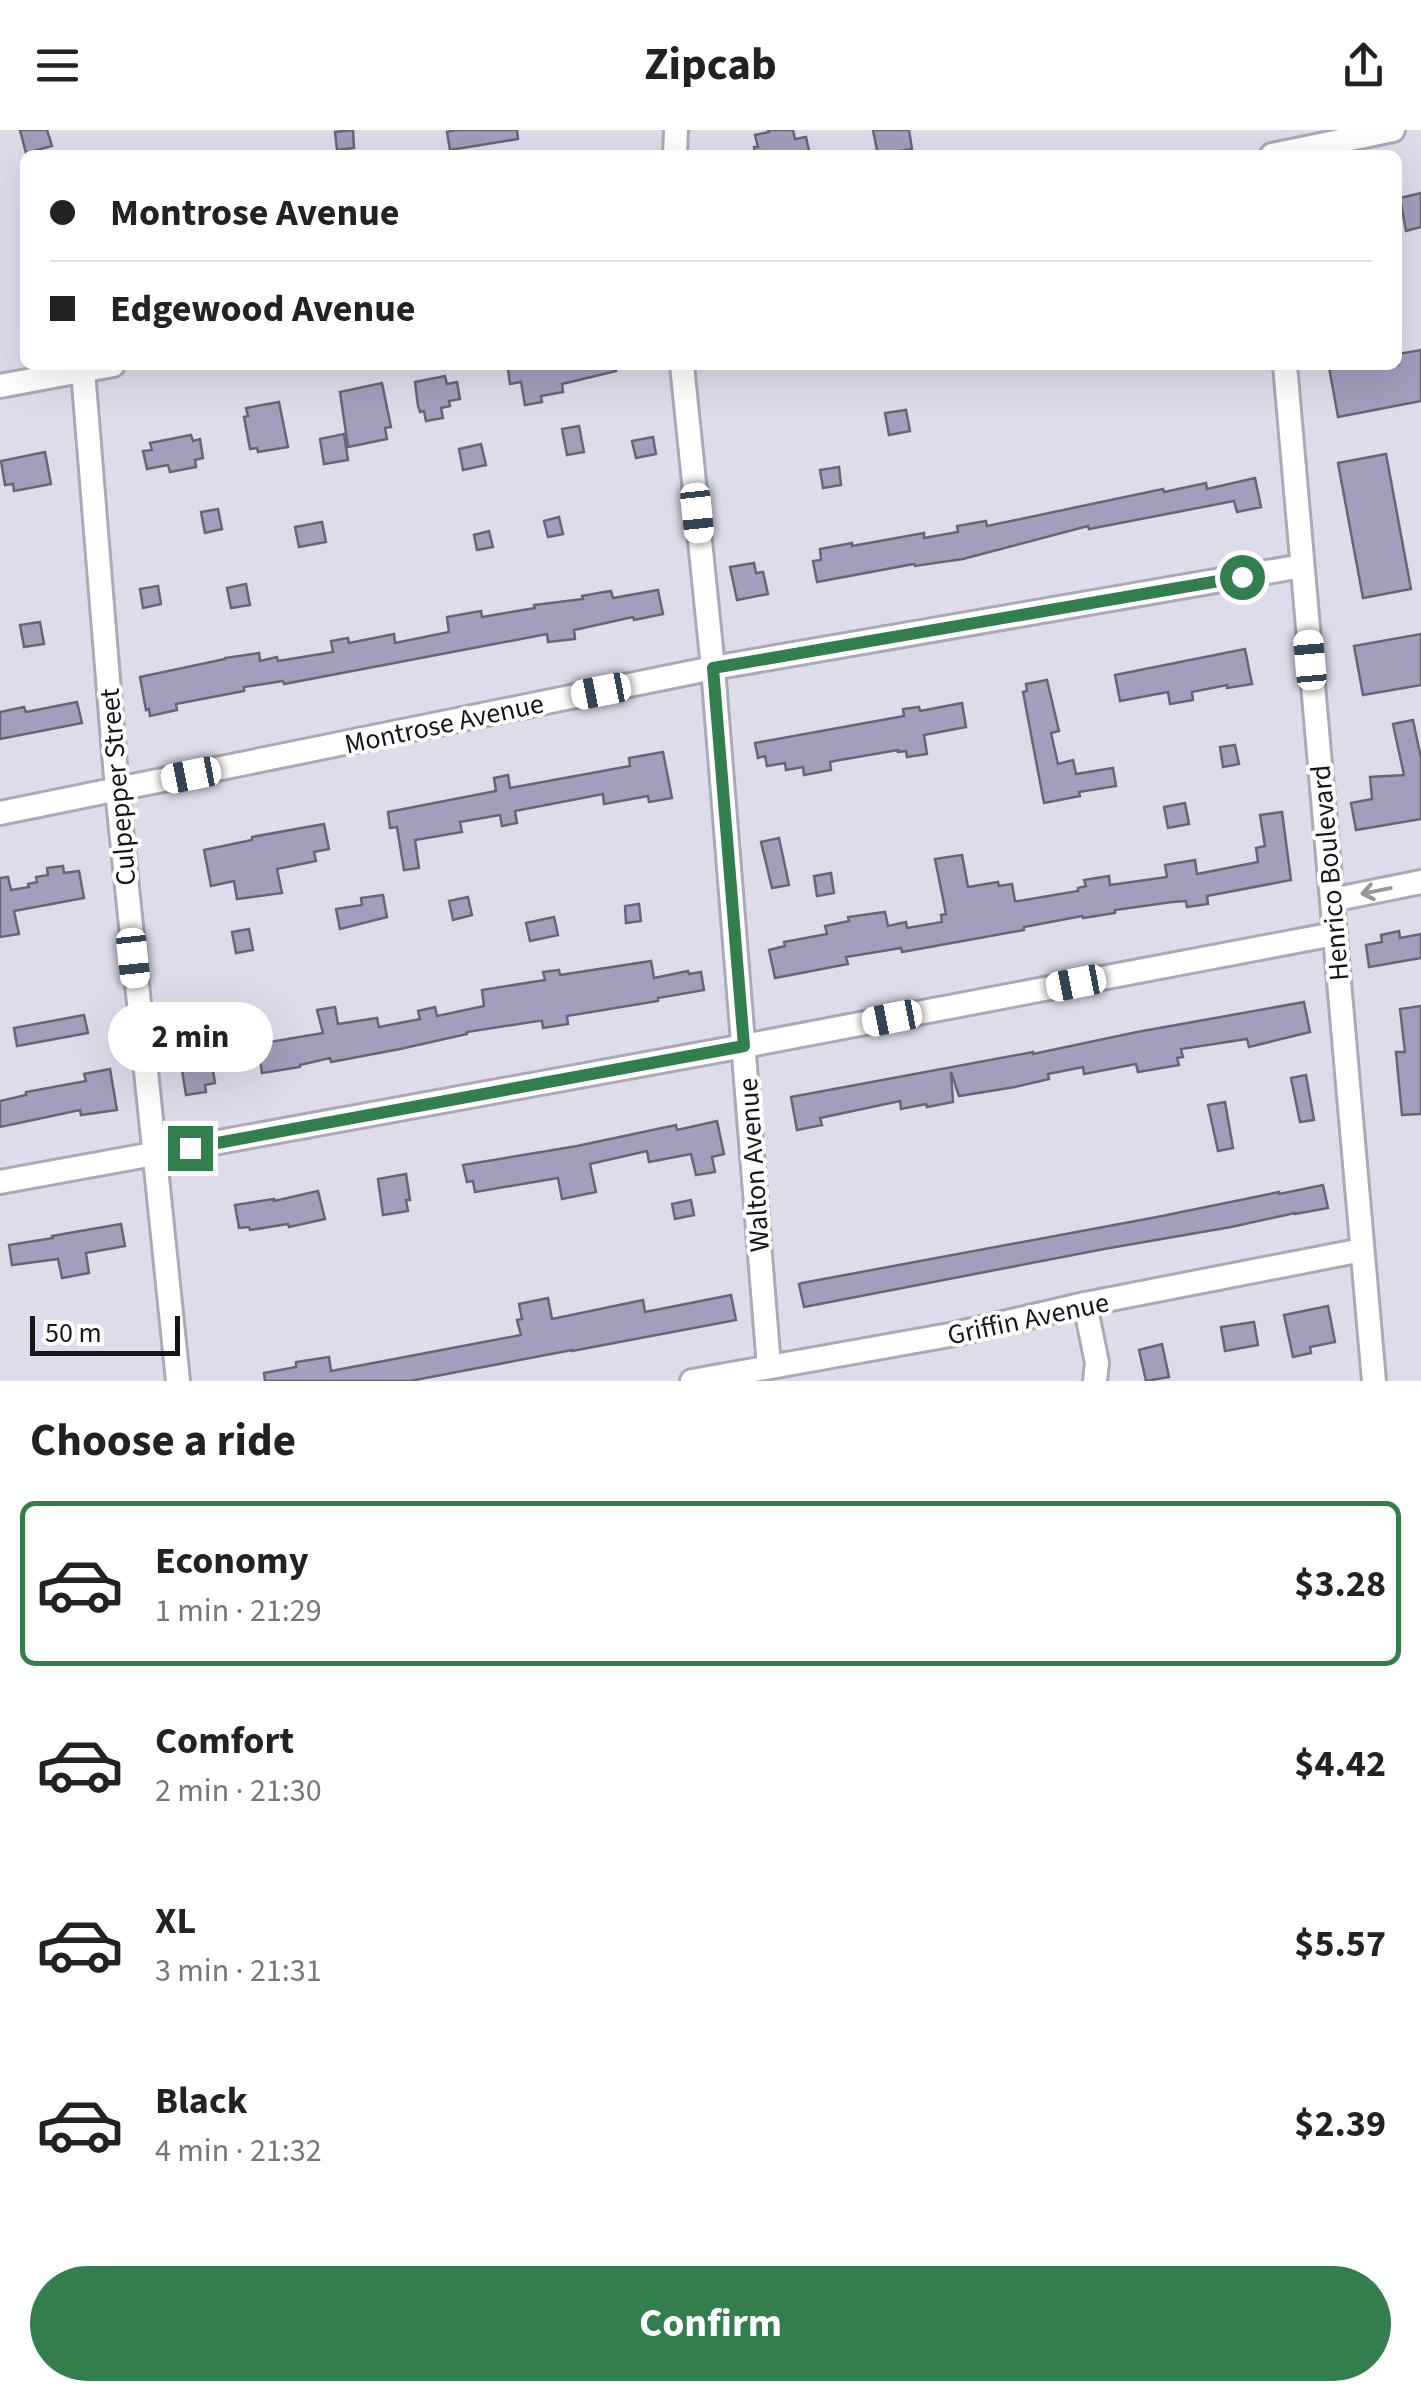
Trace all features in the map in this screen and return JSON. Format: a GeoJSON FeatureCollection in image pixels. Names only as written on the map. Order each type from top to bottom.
{"type":"FeatureCollection","features":[{"type":"Feature","properties":{"kind":"street"},"geometry":{"type":"LineString","coordinates":[[1296,150],[1393,130]]}},
{"type":"Feature","properties":{"kind":"street"},"geometry":{"type":"LineString","coordinates":[[0,386],[83,370]]}},
{"type":"Feature","properties":{"kind":"street","name":"Culpepper Street"},"geometry":{"type":"LineString","coordinates":[[83,370],[116,790],[178,1381]]}},
{"type":"Feature","properties":{"kind":"street","name":"Walton Avenue"},"geometry":{"type":"LineString","coordinates":[[683,370],[713,668],[769,1367]]}},
{"type":"Feature","properties":{"kind":"street","name":"Henrico Boulevard"},"geometry":{"type":"LineString","coordinates":[[1284,370],[1374,1381]]}},
{"type":"Feature","properties":{"kind":"street","name":"Montrose Avenue"},"geometry":{"type":"LineString","coordinates":[[0,813],[713,668],[1302,566]]}},
{"type":"Feature","properties":{"kind":"street"},"geometry":{"type":"LineString","coordinates":[[1332,900],[1421,882]]}},
{"type":"Feature","properties":{"kind":"street"},"geometry":{"type":"LineString","coordinates":[[0,1182],[1334,934]]}},
{"type":"Feature","properties":{"kind":"street","name":"Griffin Avenue"},"geometry":{"type":"LineString","coordinates":[[692,1381],[954,1334],[1362,1250]]}},
{"type":"Feature","properties":{"kind":"street"},"geometry":{"type":"LineString","coordinates":[[1086,1304],[1097,1364],[1095,1381]]}},
{"type":"Feature","properties":{"kind":"building"},"geometry":{"type":"Polygon","coordinates":[[[20,130],[47,130],[52,146],[25,150],[20,130]]]}},
{"type":"Feature","properties":{"kind":"building"},"geometry":{"type":"Polygon","coordinates":[[[353,130],[354,148],[337,150],[335,132],[353,130]]]}},
{"type":"Feature","properties":{"kind":"building"},"geometry":{"type":"Polygon","coordinates":[[[517,130],[518,139],[450,150],[447,132],[517,130]]]}},
{"type":"Feature","properties":{"kind":"building"},"geometry":{"type":"Polygon","coordinates":[[[793,130],[795,139],[806,137],[809,150],[754,150],[758,147],[755,135],[793,130]]]}},
{"type":"Feature","properties":{"kind":"building"},"geometry":{"type":"Polygon","coordinates":[[[873,130],[909,130],[912,149],[877,150],[873,130]]]}},
{"type":"Feature","properties":{"kind":"building"},"geometry":{"type":"Polygon","coordinates":[[[1421,193],[1421,227],[1406,231],[1402,198],[1421,193]]]}},
{"type":"Feature","properties":{"kind":"building"},"geometry":{"type":"Polygon","coordinates":[[[1421,350],[1421,401],[1338,417],[1330,370],[1402,370],[1402,353],[1421,350]]]}},
{"type":"Feature","properties":{"kind":"building"},"geometry":{"type":"Polygon","coordinates":[[[508,370],[616,371],[562,384],[563,392],[541,396],[542,402],[525,405],[521,382],[510,384],[508,370]]]}},
{"type":"Feature","properties":{"kind":"building"},"geometry":{"type":"Polygon","coordinates":[[[445,376],[447,384],[457,382],[460,399],[441,408],[443,418],[426,421],[418,406],[415,382],[445,376]]]}},
{"type":"Feature","properties":{"kind":"building"},"geometry":{"type":"Polygon","coordinates":[[[382,383],[391,427],[385,428],[387,439],[348,447],[340,392],[382,383]]]}},
{"type":"Feature","properties":{"kind":"building"},"geometry":{"type":"Polygon","coordinates":[[[279,402],[288,447],[258,452],[257,448],[250,449],[246,408],[279,402]]]}},
{"type":"Feature","properties":{"kind":"building"},"geometry":{"type":"Polygon","coordinates":[[[906,410],[910,431],[889,435],[885,413],[906,410]]]}},
{"type":"Feature","properties":{"kind":"building"},"geometry":{"type":"Polygon","coordinates":[[[579,426],[584,452],[567,455],[562,429],[579,426]]]}},
{"type":"Feature","properties":{"kind":"building"},"geometry":{"type":"Polygon","coordinates":[[[344,434],[348,460],[324,464],[320,439],[344,434]]]}},
{"type":"Feature","properties":{"kind":"building"},"geometry":{"type":"Polygon","coordinates":[[[191,435],[193,441],[200,439],[203,458],[195,460],[196,467],[170,472],[168,465],[147,469],[143,451],[152,450],[150,443],[191,435]]]}},
{"type":"Feature","properties":{"kind":"building"},"geometry":{"type":"Polygon","coordinates":[[[653,437],[656,454],[636,458],[632,441],[653,437]]]}},
{"type":"Feature","properties":{"kind":"building"},"geometry":{"type":"Polygon","coordinates":[[[481,444],[486,465],[463,470],[459,449],[481,444]]]}},
{"type":"Feature","properties":{"kind":"building"},"geometry":{"type":"Polygon","coordinates":[[[45,452],[51,484],[14,491],[13,484],[5,485],[1,461],[45,452]]]}},
{"type":"Feature","properties":{"kind":"building"},"geometry":{"type":"Polygon","coordinates":[[[1386,454],[1411,589],[1363,598],[1338,463],[1386,454]]]}},
{"type":"Feature","properties":{"kind":"building"},"geometry":{"type":"Polygon","coordinates":[[[839,467],[841,485],[823,488],[820,470],[839,467]]]}},
{"type":"Feature","properties":{"kind":"building"},"geometry":{"type":"Polygon","coordinates":[[[1255,478],[1261,507],[1237,512],[1234,501],[1089,529],[1088,526],[963,559],[817,582],[813,561],[821,560],[820,549],[924,533],[924,538],[958,532],[957,526],[986,521],[987,526],[1163,489],[1164,492],[1206,483],[1207,489],[1255,478]]]}},
{"type":"Feature","properties":{"kind":"building"},"geometry":{"type":"Polygon","coordinates":[[[218,509],[222,529],[205,533],[201,512],[218,509]]]}},
{"type":"Feature","properties":{"kind":"building"},"geometry":{"type":"Polygon","coordinates":[[[559,517],[563,534],[548,537],[544,521],[559,517]]]}},
{"type":"Feature","properties":{"kind":"building"},"geometry":{"type":"Polygon","coordinates":[[[322,522],[326,542],[299,547],[295,527],[322,522]]]}},
{"type":"Feature","properties":{"kind":"building"},"geometry":{"type":"Polygon","coordinates":[[[489,531],[493,547],[477,550],[474,535],[489,531]]]}},
{"type":"Feature","properties":{"kind":"building"},"geometry":{"type":"Polygon","coordinates":[[[754,563],[756,573],[763,572],[768,594],[737,600],[730,567],[754,563]]]}},
{"type":"Feature","properties":{"kind":"building"},"geometry":{"type":"Polygon","coordinates":[[[246,584],[250,605],[231,608],[227,588],[246,584]]]}},
{"type":"Feature","properties":{"kind":"building"},"geometry":{"type":"Polygon","coordinates":[[[158,586],[161,604],[143,608],[140,589],[158,586]]]}},
{"type":"Feature","properties":{"kind":"building"},"geometry":{"type":"Polygon","coordinates":[[[658,590],[663,614],[574,630],[575,639],[548,642],[547,634],[284,684],[283,681],[244,687],[244,691],[176,704],[177,710],[150,716],[149,709],[146,710],[140,677],[259,653],[260,661],[277,657],[278,661],[333,652],[331,641],[348,638],[349,643],[394,634],[395,643],[449,632],[447,617],[481,611],[482,617],[611,591],[613,598],[658,590]]]}},
{"type":"Feature","properties":{"kind":"building"},"geometry":{"type":"Polygon","coordinates":[[[40,622],[44,644],[24,647],[20,625],[40,622]]]}},
{"type":"Feature","properties":{"kind":"building"},"geometry":{"type":"Polygon","coordinates":[[[1421,634],[1421,685],[1363,695],[1354,646],[1421,634]]]}},
{"type":"Feature","properties":{"kind":"building"},"geometry":{"type":"Polygon","coordinates":[[[1245,649],[1252,684],[1192,692],[1193,700],[1170,704],[1168,692],[1120,701],[1115,675],[1245,649]]]}},
{"type":"Feature","properties":{"kind":"building"},"geometry":{"type":"Polygon","coordinates":[[[1047,680],[1059,731],[1051,733],[1058,764],[1073,760],[1076,774],[1113,768],[1116,786],[1044,803],[1023,692],[1027,691],[1026,684],[1047,680]]]}},
{"type":"Feature","properties":{"kind":"building"},"geometry":{"type":"Polygon","coordinates":[[[77,702],[82,723],[0,739],[0,712],[24,707],[26,712],[77,702]]]}},
{"type":"Feature","properties":{"kind":"building"},"geometry":{"type":"Polygon","coordinates":[[[962,703],[966,727],[924,735],[927,754],[907,757],[906,751],[898,750],[830,762],[831,770],[804,775],[803,767],[786,770],[785,763],[767,766],[765,756],[758,758],[755,743],[904,716],[903,709],[919,707],[920,711],[962,703]]]}},
{"type":"Feature","properties":{"kind":"building"},"geometry":{"type":"Polygon","coordinates":[[[1413,720],[1421,758],[1421,819],[1356,830],[1351,803],[1372,799],[1370,777],[1404,775],[1393,724],[1413,720]]]}},
{"type":"Feature","properties":{"kind":"building"},"geometry":{"type":"Polygon","coordinates":[[[1235,745],[1239,764],[1223,767],[1220,747],[1235,745]]]}},
{"type":"Feature","properties":{"kind":"building"},"geometry":{"type":"Polygon","coordinates":[[[663,752],[672,798],[649,802],[648,796],[604,804],[603,794],[515,811],[517,823],[502,826],[500,815],[460,822],[462,832],[415,840],[419,868],[404,870],[397,827],[390,828],[388,812],[496,791],[494,778],[508,775],[510,788],[630,766],[629,758],[663,752]]]}},
{"type":"Feature","properties":{"kind":"building"},"geometry":{"type":"Polygon","coordinates":[[[1185,803],[1189,824],[1168,828],[1164,807],[1185,803]]]}},
{"type":"Feature","properties":{"kind":"building"},"geometry":{"type":"Polygon","coordinates":[[[1282,812],[1291,880],[1207,896],[1208,904],[1187,907],[1186,901],[1115,910],[902,952],[901,948],[846,957],[848,964],[775,978],[769,950],[785,946],[784,942],[827,934],[825,926],[849,921],[848,917],[885,912],[888,926],[906,922],[907,928],[942,922],[941,915],[946,914],[935,859],[962,855],[968,887],[1012,884],[1015,901],[1019,901],[1078,891],[1086,886],[1084,880],[1109,876],[1110,885],[1167,877],[1165,865],[1195,860],[1197,874],[1258,862],[1256,848],[1265,846],[1260,815],[1282,812]]]}},
{"type":"Feature","properties":{"kind":"building"},"geometry":{"type":"Polygon","coordinates":[[[324,824],[329,849],[314,852],[316,861],[277,869],[282,893],[237,899],[234,881],[211,886],[204,850],[324,824]]]}},
{"type":"Feature","properties":{"kind":"building"},"geometry":{"type":"Polygon","coordinates":[[[779,838],[789,885],[772,888],[761,842],[779,838]]]}},
{"type":"Feature","properties":{"kind":"building"},"geometry":{"type":"Polygon","coordinates":[[[63,866],[64,873],[79,871],[84,898],[14,911],[19,934],[0,937],[0,878],[8,877],[11,890],[29,887],[28,884],[37,882],[36,877],[48,875],[47,868],[63,866]]]}},
{"type":"Feature","properties":{"kind":"building"},"geometry":{"type":"Polygon","coordinates":[[[831,873],[834,893],[817,896],[814,876],[831,873]]]}},
{"type":"Feature","properties":{"kind":"building"},"geometry":{"type":"Polygon","coordinates":[[[383,895],[387,917],[340,929],[336,909],[362,905],[361,898],[383,895]]]}},
{"type":"Feature","properties":{"kind":"building"},"geometry":{"type":"Polygon","coordinates":[[[468,897],[472,915],[453,920],[449,901],[468,897]]]}},
{"type":"Feature","properties":{"kind":"building"},"geometry":{"type":"Polygon","coordinates":[[[639,904],[641,921],[626,923],[625,906],[639,904]]]}},
{"type":"Feature","properties":{"kind":"building"},"geometry":{"type":"Polygon","coordinates":[[[554,917],[558,935],[530,941],[526,923],[554,917]]]}},
{"type":"Feature","properties":{"kind":"building"},"geometry":{"type":"Polygon","coordinates":[[[249,929],[253,950],[236,953],[232,932],[249,929]]]}},
{"type":"Feature","properties":{"kind":"building"},"geometry":{"type":"Polygon","coordinates":[[[1399,931],[1400,938],[1421,934],[1421,958],[1369,967],[1366,945],[1382,942],[1381,935],[1399,931]]]}},
{"type":"Feature","properties":{"kind":"building"},"geometry":{"type":"Polygon","coordinates":[[[651,961],[654,978],[701,972],[704,990],[567,1016],[568,1024],[543,1028],[542,1021],[538,1021],[467,1032],[400,1049],[331,1062],[330,1058],[262,1073],[258,1044],[323,1033],[317,1010],[335,1007],[338,1024],[377,1018],[379,1027],[420,1019],[418,1011],[435,1007],[437,1016],[484,1006],[482,990],[545,980],[543,972],[559,970],[560,975],[651,961]]]}},
{"type":"Feature","properties":{"kind":"building"},"geometry":{"type":"Polygon","coordinates":[[[1304,1002],[1310,1032],[1249,1047],[1247,1039],[1181,1049],[1179,1065],[1138,1072],[1136,1064],[1084,1074],[1083,1067],[1048,1074],[1049,1079],[1015,1087],[959,1096],[951,1072],[953,1102],[901,1109],[900,1101],[820,1118],[822,1125],[797,1130],[791,1097],[1304,1002]]]}},
{"type":"Feature","properties":{"kind":"building"},"geometry":{"type":"Polygon","coordinates":[[[1421,1006],[1421,1114],[1402,1115],[1396,1052],[1405,1052],[1400,1009],[1421,1006]]]}},
{"type":"Feature","properties":{"kind":"building"},"geometry":{"type":"Polygon","coordinates":[[[84,1015],[88,1033],[17,1046],[14,1028],[84,1015]]]}},
{"type":"Feature","properties":{"kind":"building"},"geometry":{"type":"Polygon","coordinates":[[[211,1059],[215,1083],[205,1085],[206,1092],[186,1095],[181,1064],[211,1059]]]}},
{"type":"Feature","properties":{"kind":"building"},"geometry":{"type":"Polygon","coordinates":[[[110,1069],[117,1110],[81,1115],[80,1110],[0,1127],[0,1101],[86,1081],[84,1074],[110,1069]]]}},
{"type":"Feature","properties":{"kind":"building"},"geometry":{"type":"Polygon","coordinates":[[[1306,1075],[1314,1120],[1300,1122],[1291,1078],[1306,1075]]]}},
{"type":"Feature","properties":{"kind":"building"},"geometry":{"type":"Polygon","coordinates":[[[1225,1102],[1233,1148],[1218,1151],[1208,1105],[1225,1102]]]}},
{"type":"Feature","properties":{"kind":"building"},"geometry":{"type":"Polygon","coordinates":[[[717,1121],[724,1154],[712,1157],[715,1172],[696,1175],[691,1154],[649,1162],[647,1151],[590,1164],[596,1192],[562,1199],[558,1178],[475,1192],[473,1181],[467,1182],[463,1165],[676,1125],[677,1130],[717,1121]]]}},
{"type":"Feature","properties":{"kind":"building"},"geometry":{"type":"Polygon","coordinates":[[[406,1174],[408,1211],[383,1215],[378,1179],[406,1174]]]}},
{"type":"Feature","properties":{"kind":"building"},"geometry":{"type":"Polygon","coordinates":[[[1323,1185],[1328,1208],[1231,1227],[804,1307],[799,1284],[1279,1192],[1323,1185]]]}},
{"type":"Feature","properties":{"kind":"building"},"geometry":{"type":"Polygon","coordinates":[[[318,1191],[325,1219],[289,1227],[288,1224],[239,1228],[235,1205],[318,1191]]]}},
{"type":"Feature","properties":{"kind":"building"},"geometry":{"type":"Polygon","coordinates":[[[691,1200],[694,1215],[675,1219],[672,1204],[691,1200]]]}},
{"type":"Feature","properties":{"kind":"building"},"geometry":{"type":"Polygon","coordinates":[[[121,1224],[125,1246],[86,1253],[89,1273],[62,1278],[58,1259],[12,1265],[9,1245],[121,1224]]]}},
{"type":"Feature","properties":{"kind":"building"},"geometry":{"type":"Polygon","coordinates":[[[731,1295],[736,1320],[410,1381],[265,1381],[264,1373],[296,1367],[296,1362],[329,1357],[331,1371],[521,1335],[517,1320],[522,1319],[519,1304],[548,1298],[552,1319],[643,1300],[645,1312],[731,1295]]]}},
{"type":"Feature","properties":{"kind":"building"},"geometry":{"type":"Polygon","coordinates":[[[1328,1306],[1335,1342],[1310,1347],[1311,1353],[1293,1357],[1284,1315],[1328,1306]]]}},
{"type":"Feature","properties":{"kind":"building"},"geometry":{"type":"Polygon","coordinates":[[[1254,1322],[1258,1345],[1225,1351],[1221,1327],[1254,1322]]]}},
{"type":"Feature","properties":{"kind":"building"},"geometry":{"type":"Polygon","coordinates":[[[1162,1344],[1169,1377],[1146,1381],[1139,1350],[1162,1344]]]}},
{"type":"Feature","properties":{"kind":"route"},"geometry":{"type":"LineString","coordinates":[[190,1148],[744,1046],[713,668],[1242,577]]}}]}
